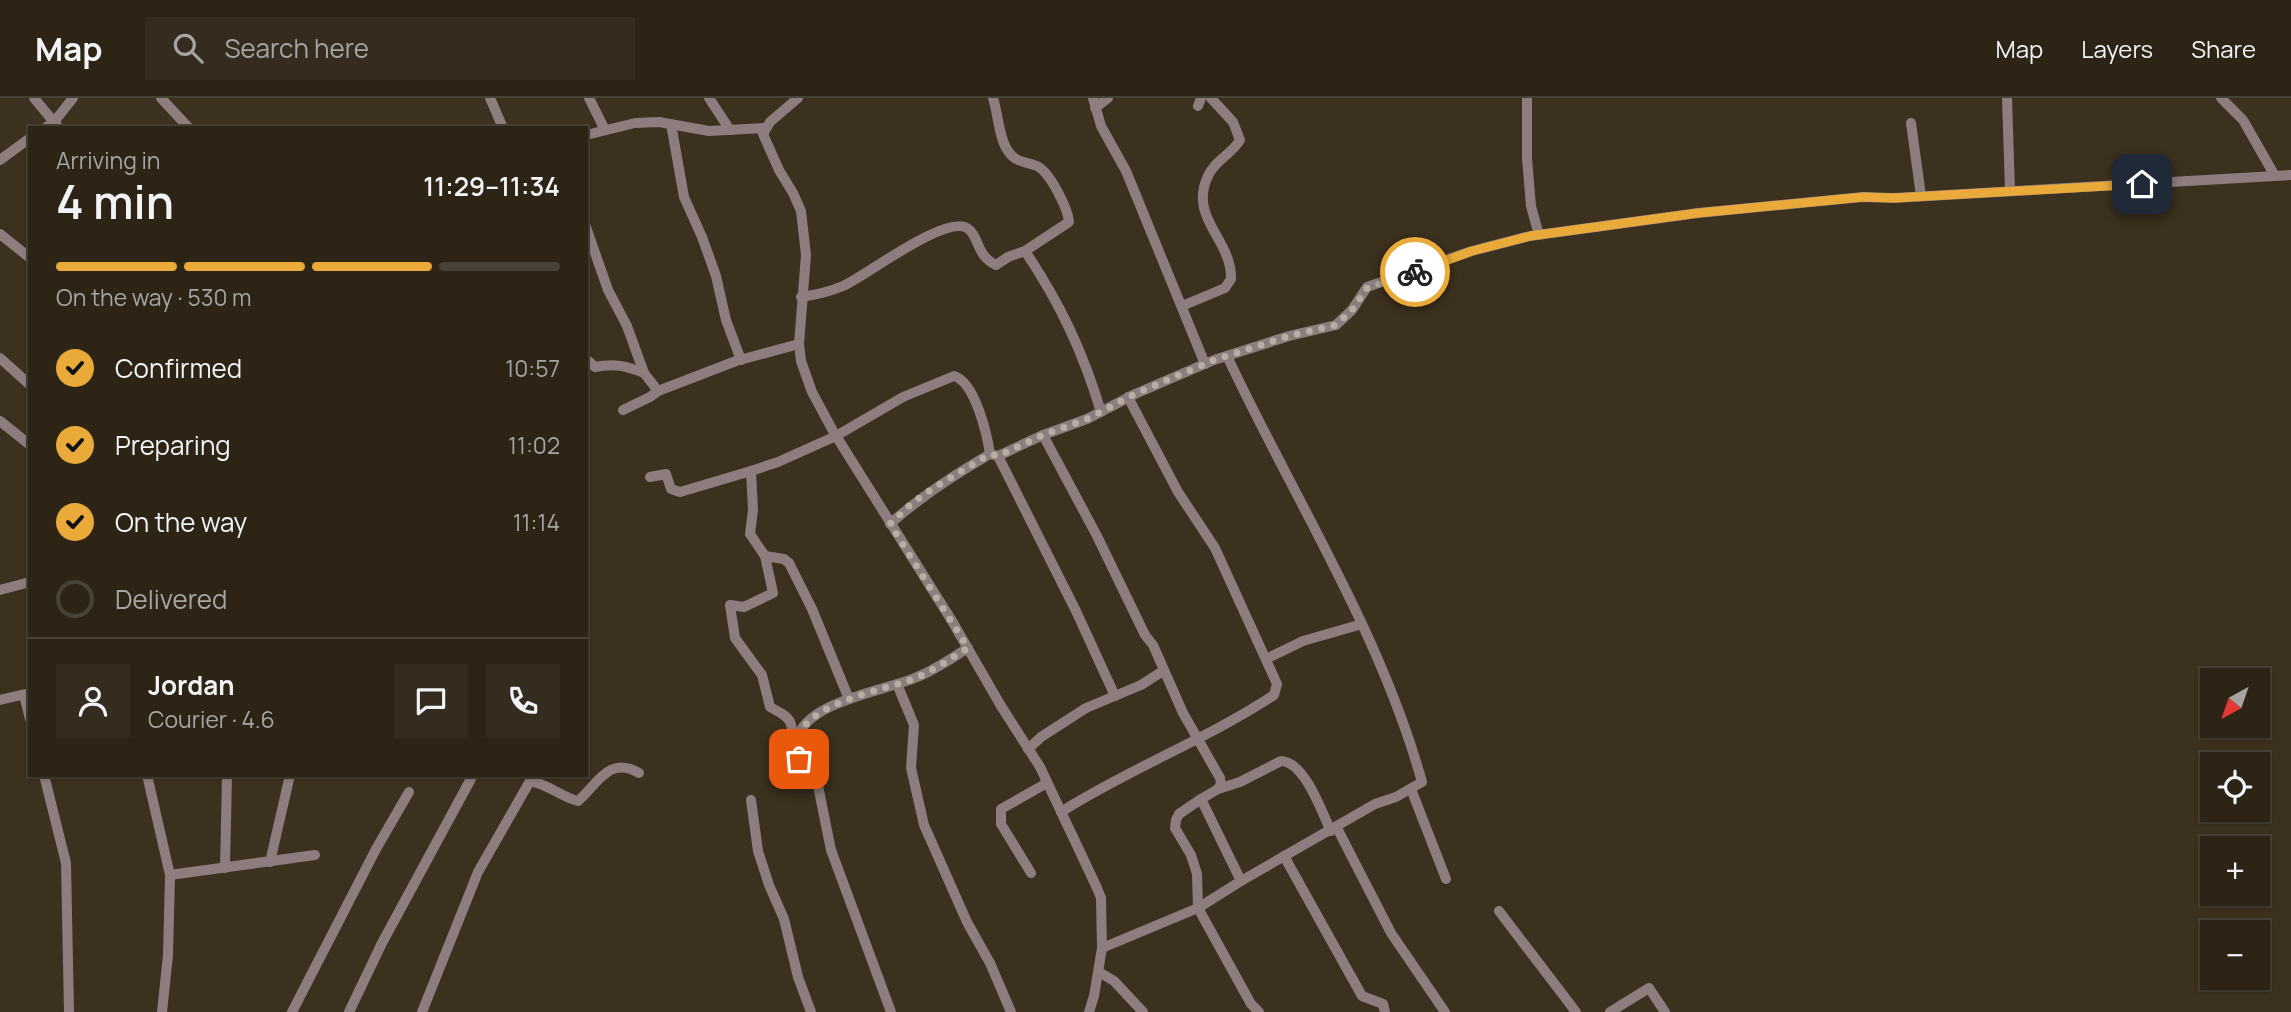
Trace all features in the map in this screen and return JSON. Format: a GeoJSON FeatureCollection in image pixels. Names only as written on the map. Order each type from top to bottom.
{"type":"FeatureCollection","features":[{"type":"Feature","properties":{"kind":"street"},"geometry":{"type":"LineString","coordinates":[[34,98],[53,126],[74,98]]}},
{"type":"Feature","properties":{"kind":"street"},"geometry":{"type":"LineString","coordinates":[[160,98],[187,126]]}},
{"type":"Feature","properties":{"kind":"street"},"geometry":{"type":"LineString","coordinates":[[490,98],[502,126]]}},
{"type":"Feature","properties":{"kind":"street"},"geometry":{"type":"LineString","coordinates":[[589,98],[605,130]]}},
{"type":"Feature","properties":{"kind":"street"},"geometry":{"type":"LineString","coordinates":[[709,98],[730,130]]}},
{"type":"Feature","properties":{"kind":"street"},"geometry":{"type":"LineString","coordinates":[[801,297],[818,295],[843,286],[950,225],[967,227],[981,254],[996,265],[1025,251],[1069,222],[1068,209],[1048,175],[1040,167],[1018,162],[1006,149],[993,98]]}},
{"type":"Feature","properties":{"kind":"street"},"geometry":{"type":"LineString","coordinates":[[1108,98],[1094,103],[1101,125],[1126,171],[1205,364]]}},
{"type":"Feature","properties":{"kind":"street"},"geometry":{"type":"LineString","coordinates":[[1182,306],[1224,288],[1231,279],[1230,267],[1220,240],[1203,213],[1202,195],[1208,175],[1216,163],[1236,147],[1240,140],[1233,122],[1211,98]]}},
{"type":"Feature","properties":{"kind":"street"},"geometry":{"type":"LineString","coordinates":[[1527,98],[1527,159],[1531,206],[1539,235]]}},
{"type":"Feature","properties":{"kind":"street"},"geometry":{"type":"LineString","coordinates":[[2007,98],[2010,191]]}},
{"type":"Feature","properties":{"kind":"street"},"geometry":{"type":"LineString","coordinates":[[2221,98],[2243,120],[2275,176]]}},
{"type":"Feature","properties":{"kind":"street"},"geometry":{"type":"LineString","coordinates":[[794,99],[765,128],[763,134],[801,211],[806,255],[801,297],[800,361],[812,392],[836,436],[1028,749],[1091,872],[1101,898],[1102,948],[1089,1012]]}},
{"type":"Feature","properties":{"kind":"street"},"geometry":{"type":"LineString","coordinates":[[588,134],[635,123],[659,122],[709,131],[765,128]]}},
{"type":"Feature","properties":{"kind":"street"},"geometry":{"type":"LineString","coordinates":[[1911,123],[1921,196]]}},
{"type":"Feature","properties":{"kind":"street"},"geometry":{"type":"LineString","coordinates":[[671,124],[684,197],[716,276],[726,320],[741,360]]}},
{"type":"Feature","properties":{"kind":"street"},"geometry":{"type":"LineString","coordinates":[[0,160],[28,139]]}},
{"type":"Feature","properties":{"kind":"street"},"geometry":{"type":"LineString","coordinates":[[890,524],[932,489],[994,455],[1067,428],[1128,397],[1205,364],[1289,336],[1336,325],[1352,310],[1367,288],[1472,251],[1539,235],[1698,213],[1863,197],[2291,175]]}},
{"type":"Feature","properties":{"kind":"street"},"geometry":{"type":"LineString","coordinates":[[588,233],[608,290],[627,326],[644,373],[658,391]]}},
{"type":"Feature","properties":{"kind":"street"},"geometry":{"type":"LineString","coordinates":[[0,234],[28,256]]}},
{"type":"Feature","properties":{"kind":"street"},"geometry":{"type":"LineString","coordinates":[[1025,251],[1064,314],[1089,373],[1101,412]]}},
{"type":"Feature","properties":{"kind":"street"},"geometry":{"type":"LineString","coordinates":[[623,410],[658,391],[741,360],[799,344]]}},
{"type":"Feature","properties":{"kind":"street"},"geometry":{"type":"LineString","coordinates":[[1102,948],[1198,908],[1375,804],[1422,782],[1392,695],[1362,624],[1227,356]]}},
{"type":"Feature","properties":{"kind":"street"},"geometry":{"type":"LineString","coordinates":[[0,358],[28,383]]}},
{"type":"Feature","properties":{"kind":"street"},"geometry":{"type":"LineString","coordinates":[[588,361],[595,367],[608,364],[629,366],[644,373]]}},
{"type":"Feature","properties":{"kind":"street"},"geometry":{"type":"LineString","coordinates":[[650,477],[666,474],[671,489],[680,492],[751,471],[836,436],[903,397],[954,376],[964,381],[981,415],[994,455],[1076,611],[1115,696]]}},
{"type":"Feature","properties":{"kind":"street"},"geometry":{"type":"LineString","coordinates":[[1062,813],[1092,793],[1199,740],[1274,695],[1277,684],[1215,548],[1178,492],[1128,397]]}},
{"type":"Feature","properties":{"kind":"street"},"geometry":{"type":"LineString","coordinates":[[0,421],[28,443]]}},
{"type":"Feature","properties":{"kind":"street"},"geometry":{"type":"LineString","coordinates":[[1043,435],[1220,778],[1218,789]]}},
{"type":"Feature","properties":{"kind":"street"},"geometry":{"type":"LineString","coordinates":[[751,471],[753,510],[750,534],[765,556],[773,593],[744,607],[730,606],[735,638],[762,675],[771,707],[790,722],[791,732],[797,739]]}},
{"type":"Feature","properties":{"kind":"street"},"geometry":{"type":"LineString","coordinates":[[765,556],[784,559],[789,563],[812,609],[849,699]]}},
{"type":"Feature","properties":{"kind":"street"},"geometry":{"type":"LineString","coordinates":[[0,590],[28,583]]}},
{"type":"Feature","properties":{"kind":"street"},"geometry":{"type":"LineString","coordinates":[[1266,659],[1303,641],[1362,624]]}},
{"type":"Feature","properties":{"kind":"street"},"geometry":{"type":"LineString","coordinates":[[891,1012],[831,850],[817,781],[813,772],[799,759],[797,739],[803,727],[822,710],[918,677],[968,648]]}},
{"type":"Feature","properties":{"kind":"street"},"geometry":{"type":"LineString","coordinates":[[1028,749],[1041,737],[1076,715],[1142,685],[1163,671]]}},
{"type":"Feature","properties":{"kind":"street"},"geometry":{"type":"LineString","coordinates":[[897,684],[914,725],[911,768],[924,825],[1011,1012]]}},
{"type":"Feature","properties":{"kind":"street"},"geometry":{"type":"LineString","coordinates":[[0,700],[27,694]]}},
{"type":"Feature","properties":{"kind":"street"},"geometry":{"type":"LineString","coordinates":[[1259,1012],[1251,1004],[1198,908],[1197,874],[1191,855],[1175,828],[1179,814],[1200,799],[1281,761],[1288,762],[1302,774],[1391,933],[1445,1012]]}},
{"type":"Feature","properties":{"kind":"street"},"geometry":{"type":"LineString","coordinates":[[422,1012],[478,872],[532,778],[578,801],[603,774],[616,768],[631,768],[639,773]]}},
{"type":"Feature","properties":{"kind":"street"},"geometry":{"type":"LineString","coordinates":[[44,777],[66,863],[69,1012]]}},
{"type":"Feature","properties":{"kind":"street"},"geometry":{"type":"LineString","coordinates":[[147,777],[170,876],[168,955],[162,1012]]}},
{"type":"Feature","properties":{"kind":"street"},"geometry":{"type":"LineString","coordinates":[[225,868],[227,777]]}},
{"type":"Feature","properties":{"kind":"street"},"geometry":{"type":"LineString","coordinates":[[270,862],[290,777]]}},
{"type":"Feature","properties":{"kind":"street"},"geometry":{"type":"LineString","coordinates":[[349,1012],[382,943],[472,777]]}},
{"type":"Feature","properties":{"kind":"street"},"geometry":{"type":"LineString","coordinates":[[1031,873],[1001,824],[1001,809],[1047,783]]}},
{"type":"Feature","properties":{"kind":"street"},"geometry":{"type":"LineString","coordinates":[[1411,789],[1446,879]]}},
{"type":"Feature","properties":{"kind":"street"},"geometry":{"type":"LineString","coordinates":[[292,1012],[376,849],[409,792]]}},
{"type":"Feature","properties":{"kind":"street"},"geometry":{"type":"LineString","coordinates":[[1200,799],[1241,881]]}},
{"type":"Feature","properties":{"kind":"street"},"geometry":{"type":"LineString","coordinates":[[751,800],[758,851],[784,919],[798,977],[811,1012]]}},
{"type":"Feature","properties":{"kind":"street"},"geometry":{"type":"LineString","coordinates":[[170,876],[314,855]]}},
{"type":"Feature","properties":{"kind":"street"},"geometry":{"type":"LineString","coordinates":[[1284,856],[1362,996],[1383,1004],[1385,1012]]}},
{"type":"Feature","properties":{"kind":"street"},"geometry":{"type":"LineString","coordinates":[[1499,911],[1576,1012]]}},
{"type":"Feature","properties":{"kind":"street"},"geometry":{"type":"LineString","coordinates":[[1098,972],[1114,981],[1143,1012]]}},
{"type":"Feature","properties":{"kind":"street"},"geometry":{"type":"LineString","coordinates":[[1610,1012],[1649,988],[1665,1012]]}},
{"type":"Feature","properties":{"kind":"way so far"},"geometry":{"type":"LineString","coordinates":[[799,759],[797,739],[803,727],[822,710],[918,677],[968,648],[890,524],[912,503],[990,454],[998,456],[1043,435],[1067,428],[1135,394],[1214,360],[1289,336],[1336,325],[1352,310],[1367,288],[1415,272]]}},
{"type":"Feature","properties":{"kind":"route"},"geometry":{"type":"LineString","coordinates":[[1415,272],[1472,251],[1530,236],[1698,213],[1863,197],[1894,198],[2142,184]]}}]}
